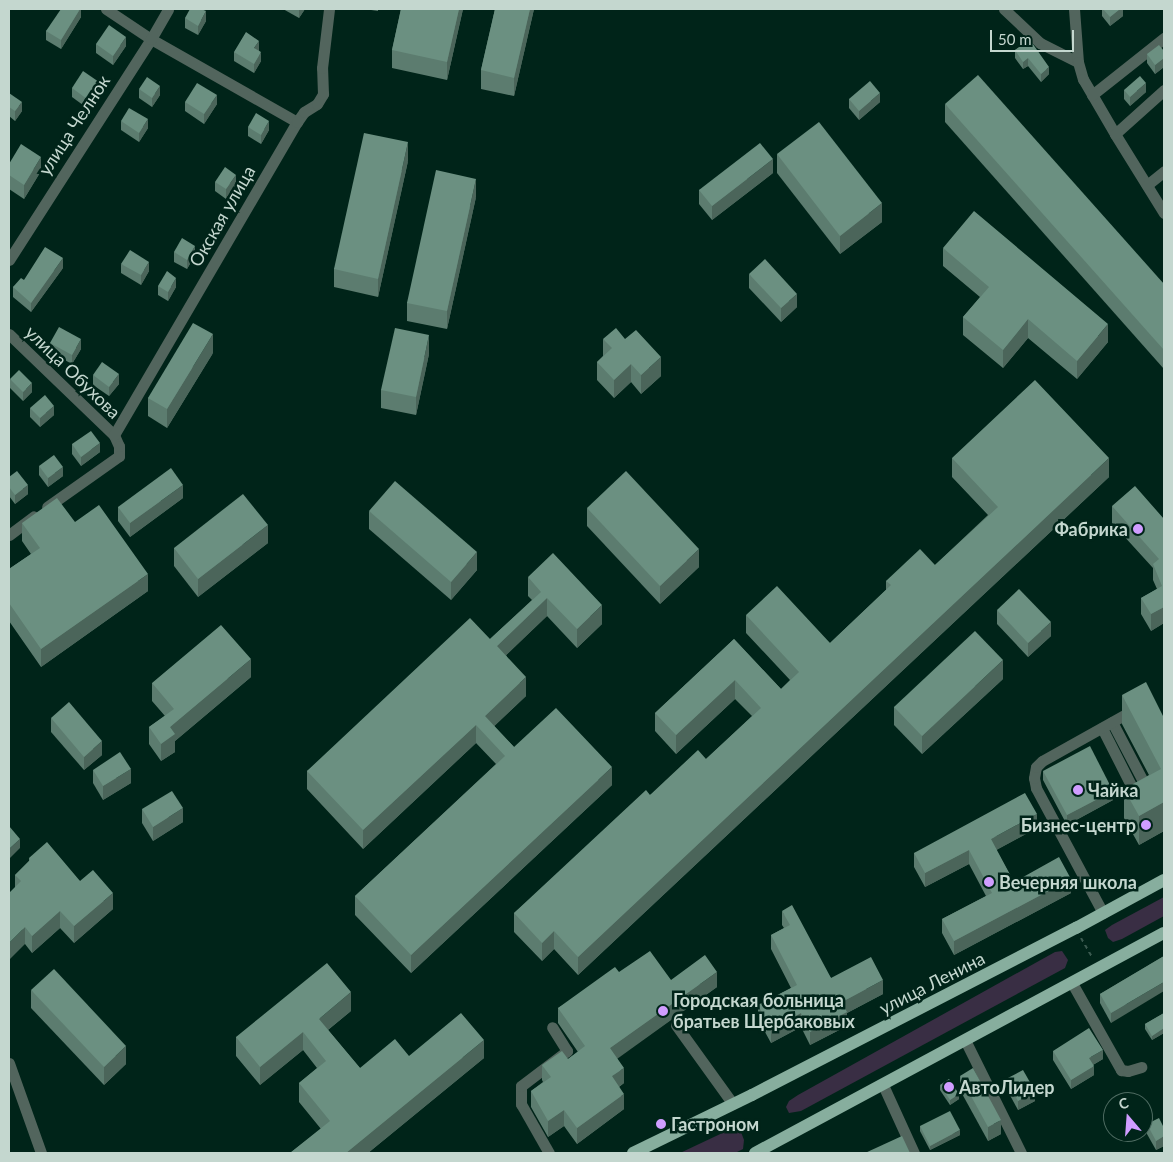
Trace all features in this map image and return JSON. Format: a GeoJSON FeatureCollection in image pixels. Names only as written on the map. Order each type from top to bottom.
{"type":"FeatureCollection","features":[{"type":"Feature","properties":{"kind":"main road","name":"улица Ленина"},"geometry":{"type":"LineString","coordinates":[[633,1153],[733,1104],[1076,928],[1164,880]]}},
{"type":"Feature","properties":{"kind":"main road"},"geometry":{"type":"LineString","coordinates":[[755,1153],[1164,933]]}},
{"type":"Feature","properties":{"kind":"street"},"geometry":{"type":"LineString","coordinates":[[106,9],[151,39],[298,122]]}},
{"type":"Feature","properties":{"kind":"street","name":"улица Челнок"},"geometry":{"type":"LineString","coordinates":[[9,260],[151,39],[168,9]]}},
{"type":"Feature","properties":{"kind":"street","name":"Окская улица"},"geometry":{"type":"LineString","coordinates":[[114,435],[304,112],[317,104],[323,94],[322,68],[329,9]]}},
{"type":"Feature","properties":{"kind":"street"},"geometry":{"type":"LineString","coordinates":[[1004,9],[1040,43],[1078,62]]}},
{"type":"Feature","properties":{"kind":"street"},"geometry":{"type":"LineString","coordinates":[[1075,9],[1078,62],[1092,95],[1164,213]]}},
{"type":"Feature","properties":{"kind":"street"},"geometry":{"type":"LineString","coordinates":[[1092,95],[1164,38]]}},
{"type":"Feature","properties":{"kind":"street"},"geometry":{"type":"LineString","coordinates":[[1115,134],[1164,90]]}},
{"type":"Feature","properties":{"kind":"street"},"geometry":{"type":"LineString","coordinates":[[1147,185],[1164,171]]}},
{"type":"Feature","properties":{"kind":"street","name":"улица Обухова"},"geometry":{"type":"LineString","coordinates":[[9,334],[114,435]]}},
{"type":"Feature","properties":{"kind":"street"},"geometry":{"type":"LineString","coordinates":[[9,535],[119,456],[119,446],[114,435]]}},
{"type":"Feature","properties":{"kind":"street"},"geometry":{"type":"LineString","coordinates":[[1103,913],[1036,788],[1034,778],[1036,767],[1042,761],[1147,702]]}},
{"type":"Feature","properties":{"kind":"street"},"geometry":{"type":"LineString","coordinates":[[1107,725],[1145,785],[1144,789],[1136,792],[1133,789],[1107,725]]}},
{"type":"Feature","properties":{"kind":"street"},"geometry":{"type":"LineString","coordinates":[[1072,983],[1121,1070],[1128,1071],[1140,1067]]}},
{"type":"Feature","properties":{"kind":"street"},"geometry":{"type":"LineString","coordinates":[[676,1025],[733,1104]]}},
{"type":"Feature","properties":{"kind":"street"},"geometry":{"type":"LineString","coordinates":[[549,1153],[521,1104],[521,1086],[567,1051],[552,1027]]}},
{"type":"Feature","properties":{"kind":"street"},"geometry":{"type":"LineString","coordinates":[[965,1040],[1022,1153]]}},
{"type":"Feature","properties":{"kind":"street"},"geometry":{"type":"LineString","coordinates":[[9,1063],[41,1153]]}},
{"type":"Feature","properties":{"kind":"street"},"geometry":{"type":"LineString","coordinates":[[883,1085],[914,1153]]}},
{"type":"Feature","properties":{"kind":"path"},"geometry":{"type":"LineString","coordinates":[[1076,928],[1099,969]]}},
{"type":"Feature","properties":{"kind":"shaded area"},"geometry":{"type":"Polygon","coordinates":[[[1164,897],[1164,916],[1122,939],[1113,942],[1108,938],[1105,930],[1164,897]]]}},
{"type":"Feature","properties":{"kind":"shaded area"},"geometry":{"type":"Polygon","coordinates":[[[1062,951],[1068,960],[1065,968],[801,1111],[789,1113],[786,1107],[789,1101],[798,1095],[1055,952],[1062,951]]]}},
{"type":"Feature","properties":{"kind":"shaded area"},"geometry":{"type":"Polygon","coordinates":[[[733,1128],[741,1132],[744,1140],[743,1149],[735,1153],[680,1153],[733,1128]]]}},
{"type":"Feature","properties":{"kind":"building"},"geometry":{"type":"Polygon","coordinates":[[[61,9],[80,9],[61,40],[46,31],[61,9]]]}},
{"type":"Feature","properties":{"kind":"building"},"geometry":{"type":"Polygon","coordinates":[[[190,9],[206,11],[198,26],[185,18],[190,9]]]}},
{"type":"Feature","properties":{"kind":"building"},"geometry":{"type":"Polygon","coordinates":[[[401,9],[459,9],[447,62],[392,50],[401,9]]]}},
{"type":"Feature","properties":{"kind":"building"},"geometry":{"type":"Polygon","coordinates":[[[495,9],[530,9],[514,78],[481,70],[495,9]]]}},
{"type":"Feature","properties":{"kind":"building"},"geometry":{"type":"Polygon","coordinates":[[[1103,9],[1120,9],[1110,17],[1103,9]]]}},
{"type":"Feature","properties":{"kind":"building"},"geometry":{"type":"Polygon","coordinates":[[[109,25],[126,37],[113,56],[96,44],[109,25]]]}},
{"type":"Feature","properties":{"kind":"building"},"geometry":{"type":"Polygon","coordinates":[[[246,32],[259,41],[254,48],[261,52],[254,64],[234,52],[246,32]]]}},
{"type":"Feature","properties":{"kind":"building"},"geometry":{"type":"Polygon","coordinates":[[[1030,40],[1049,67],[1041,74],[1028,58],[1023,62],[1015,50],[1030,40]]]}},
{"type":"Feature","properties":{"kind":"building"},"geometry":{"type":"Polygon","coordinates":[[[1159,45],[1164,51],[1164,58],[1155,65],[1147,54],[1159,45]]]}},
{"type":"Feature","properties":{"kind":"building"},"geometry":{"type":"Polygon","coordinates":[[[83,71],[99,82],[87,99],[72,88],[83,71]]]}},
{"type":"Feature","properties":{"kind":"building"},"geometry":{"type":"Polygon","coordinates":[[[978,75],[1164,284],[1164,350],[945,104],[978,75]]]}},
{"type":"Feature","properties":{"kind":"building"},"geometry":{"type":"Polygon","coordinates":[[[1140,76],[1146,83],[1130,97],[1124,90],[1140,76]]]}},
{"type":"Feature","properties":{"kind":"building"},"geometry":{"type":"Polygon","coordinates":[[[147,77],[160,86],[152,98],[139,89],[147,77]]]}},
{"type":"Feature","properties":{"kind":"building"},"geometry":{"type":"Polygon","coordinates":[[[870,81],[880,93],[859,111],[849,99],[870,81]]]}},
{"type":"Feature","properties":{"kind":"building"},"geometry":{"type":"Polygon","coordinates":[[[197,83],[217,95],[204,114],[185,102],[197,83]]]}},
{"type":"Feature","properties":{"kind":"building"},"geometry":{"type":"Polygon","coordinates":[[[9,93],[22,102],[15,111],[9,107],[9,93]]]}},
{"type":"Feature","properties":{"kind":"building"},"geometry":{"type":"Polygon","coordinates":[[[129,108],[148,119],[139,133],[121,121],[129,108]]]}},
{"type":"Feature","properties":{"kind":"building"},"geometry":{"type":"Polygon","coordinates":[[[256,113],[269,121],[261,135],[248,127],[256,113]]]}},
{"type":"Feature","properties":{"kind":"building"},"geometry":{"type":"Polygon","coordinates":[[[819,122],[882,203],[840,236],[777,154],[819,122]]]}},
{"type":"Feature","properties":{"kind":"building"},"geometry":{"type":"Polygon","coordinates":[[[364,133],[408,142],[378,279],[334,269],[364,133]]]}},
{"type":"Feature","properties":{"kind":"building"},"geometry":{"type":"Polygon","coordinates":[[[760,143],[773,159],[712,206],[699,190],[760,143]]]}},
{"type":"Feature","properties":{"kind":"building"},"geometry":{"type":"Polygon","coordinates":[[[21,144],[41,157],[24,185],[9,175],[9,164],[21,144]]]}},
{"type":"Feature","properties":{"kind":"building"},"geometry":{"type":"Polygon","coordinates":[[[225,167],[236,175],[226,189],[215,182],[225,167]]]}},
{"type":"Feature","properties":{"kind":"building"},"geometry":{"type":"Polygon","coordinates":[[[436,170],[476,179],[447,311],[407,303],[436,170]]]}},
{"type":"Feature","properties":{"kind":"building"},"geometry":{"type":"Polygon","coordinates":[[[974,211],[1108,324],[1077,361],[1028,319],[1003,350],[963,317],[989,287],[943,248],[974,211]]]}},
{"type":"Feature","properties":{"kind":"building"},"geometry":{"type":"Polygon","coordinates":[[[182,238],[195,246],[187,260],[174,252],[182,238]]]}},
{"type":"Feature","properties":{"kind":"building"},"geometry":{"type":"Polygon","coordinates":[[[45,247],[63,258],[31,303],[13,287],[21,278],[24,280],[45,247]]]}},
{"type":"Feature","properties":{"kind":"building"},"geometry":{"type":"Polygon","coordinates":[[[130,250],[149,262],[141,275],[121,264],[130,250]]]}},
{"type":"Feature","properties":{"kind":"building"},"geometry":{"type":"Polygon","coordinates":[[[765,259],[797,294],[781,308],[749,274],[765,259]]]}},
{"type":"Feature","properties":{"kind":"building"},"geometry":{"type":"Polygon","coordinates":[[[167,271],[176,278],[168,292],[158,286],[167,271]]]}},
{"type":"Feature","properties":{"kind":"building"},"geometry":{"type":"Polygon","coordinates":[[[193,323],[213,334],[167,409],[148,398],[193,323]]]}},
{"type":"Feature","properties":{"kind":"building"},"geometry":{"type":"Polygon","coordinates":[[[59,327],[81,339],[72,355],[50,343],[59,327]]]}},
{"type":"Feature","properties":{"kind":"building"},"geometry":{"type":"Polygon","coordinates":[[[395,328],[429,335],[416,397],[381,390],[395,328]]]}},
{"type":"Feature","properties":{"kind":"building"},"geometry":{"type":"Polygon","coordinates":[[[616,328],[625,339],[636,330],[661,357],[641,375],[631,364],[614,380],[597,362],[612,348],[603,339],[616,328]]]}},
{"type":"Feature","properties":{"kind":"building"},"geometry":{"type":"Polygon","coordinates":[[[102,362],[119,374],[109,387],[93,375],[102,362]]]}},
{"type":"Feature","properties":{"kind":"building"},"geometry":{"type":"Polygon","coordinates":[[[19,370],[32,383],[23,392],[10,379],[19,370]]]}},
{"type":"Feature","properties":{"kind":"building"},"geometry":{"type":"Polygon","coordinates":[[[1035,380],[1109,458],[578,957],[554,931],[542,943],[514,913],[646,790],[650,795],[698,750],[706,759],[761,708],[735,680],[676,735],[655,713],[734,639],[781,689],[799,672],[746,615],[777,586],[830,643],[891,585],[886,581],[920,549],[935,565],[998,507],[952,458],[1035,380]]]}},
{"type":"Feature","properties":{"kind":"building"},"geometry":{"type":"Polygon","coordinates":[[[45,395],[54,406],[40,418],[30,408],[45,395]]]}},
{"type":"Feature","properties":{"kind":"building"},"geometry":{"type":"Polygon","coordinates":[[[91,431],[100,443],[81,457],[72,444],[91,431]]]}},
{"type":"Feature","properties":{"kind":"building"},"geometry":{"type":"Polygon","coordinates":[[[54,455],[63,467],[48,478],[39,466],[54,455]]]}},
{"type":"Feature","properties":{"kind":"building"},"geometry":{"type":"Polygon","coordinates":[[[171,468],[183,485],[130,523],[118,507],[171,468]]]}},
{"type":"Feature","properties":{"kind":"building"},"geometry":{"type":"Polygon","coordinates":[[[17,471],[28,485],[15,495],[9,487],[9,477],[17,471]]]}},
{"type":"Feature","properties":{"kind":"building"},"geometry":{"type":"Polygon","coordinates":[[[626,471],[699,549],[660,586],[587,508],[626,471]]]}},
{"type":"Feature","properties":{"kind":"building"},"geometry":{"type":"Polygon","coordinates":[[[395,481],[477,552],[451,582],[369,511],[395,481]]]}},
{"type":"Feature","properties":{"kind":"building"},"geometry":{"type":"Polygon","coordinates":[[[1135,486],[1164,519],[1164,607],[1151,614],[1141,598],[1162,586],[1153,564],[1159,559],[1112,506],[1135,486]]]}},
{"type":"Feature","properties":{"kind":"building"},"geometry":{"type":"Polygon","coordinates":[[[243,494],[268,525],[198,579],[174,548],[243,494]]]}},
{"type":"Feature","properties":{"kind":"building"},"geometry":{"type":"Polygon","coordinates":[[[57,498],[75,522],[99,505],[148,574],[41,649],[9,603],[9,569],[40,548],[22,523],[57,498]]]}},
{"type":"Feature","properties":{"kind":"building"},"geometry":{"type":"Polygon","coordinates":[[[553,553],[602,605],[577,629],[547,598],[497,646],[526,677],[485,716],[514,747],[556,708],[612,767],[411,955],[355,896],[505,756],[476,725],[363,830],[307,771],[470,618],[490,639],[541,592],[528,577],[553,553]]]}},
{"type":"Feature","properties":{"kind":"building"},"geometry":{"type":"Polygon","coordinates":[[[1019,589],[1051,622],[1028,643],[997,610],[1019,589]]]}},
{"type":"Feature","properties":{"kind":"building"},"geometry":{"type":"Polygon","coordinates":[[[221,625],[251,659],[170,727],[175,734],[161,744],[149,727],[174,709],[152,683],[221,625]]]}},
{"type":"Feature","properties":{"kind":"building"},"geometry":{"type":"Polygon","coordinates":[[[975,631],[1003,660],[922,736],[894,707],[975,631]]]}},
{"type":"Feature","properties":{"kind":"building"},"geometry":{"type":"Polygon","coordinates":[[[1146,682],[1164,718],[1164,802],[1139,816],[1124,789],[1161,769],[1122,695],[1146,682]]]}},
{"type":"Feature","properties":{"kind":"building"},"geometry":{"type":"Polygon","coordinates":[[[69,702],[102,741],[84,757],[51,718],[69,702]]]}},
{"type":"Feature","properties":{"kind":"building","name":"Чайка"},"geometry":{"type":"Polygon","coordinates":[[[1090,746],[1113,791],[1067,815],[1043,771],[1090,746]]]}},
{"type":"Feature","properties":{"kind":"building"},"geometry":{"type":"Polygon","coordinates":[[[120,752],[131,769],[103,786],[93,770],[120,752]]]}},
{"type":"Feature","properties":{"kind":"building"},"geometry":{"type":"Polygon","coordinates":[[[172,791],[183,808],[153,827],[142,809],[172,791]]]}},
{"type":"Feature","properties":{"kind":"building"},"geometry":{"type":"Polygon","coordinates":[[[1025,793],[1037,814],[991,839],[1014,882],[1059,857],[1071,879],[954,941],[942,919],[992,893],[969,850],[925,873],[914,853],[1025,793]]]}},
{"type":"Feature","properties":{"kind":"building"},"geometry":{"type":"Polygon","coordinates":[[[9,826],[20,839],[9,849],[9,826]]]}},
{"type":"Feature","properties":{"kind":"building"},"geometry":{"type":"Polygon","coordinates":[[[47,842],[80,881],[93,870],[113,893],[74,926],[60,911],[32,936],[25,927],[9,943],[9,893],[21,881],[15,875],[30,860],[29,858],[47,842]]]}},
{"type":"Feature","properties":{"kind":"building"},"geometry":{"type":"Polygon","coordinates":[[[792,905],[831,978],[871,957],[883,980],[842,1002],[847,1012],[810,1032],[801,1013],[771,1029],[758,1005],[797,985],[771,935],[790,925],[782,911],[792,905]]]}},
{"type":"Feature","properties":{"kind":"building"},"geometry":{"type":"Polygon","coordinates":[[[650,951],[671,980],[705,955],[717,972],[610,1048],[624,1068],[612,1076],[624,1094],[577,1128],[564,1110],[548,1121],[531,1091],[551,1077],[542,1065],[562,1051],[568,1059],[585,1046],[558,1008],[615,967],[619,972],[650,951]]]}},
{"type":"Feature","properties":{"kind":"building"},"geometry":{"type":"Polygon","coordinates":[[[1164,956],[1164,982],[1111,1013],[1100,994],[1164,956]]]}},
{"type":"Feature","properties":{"kind":"building"},"geometry":{"type":"Polygon","coordinates":[[[327,963],[351,992],[319,1019],[360,1068],[395,1039],[409,1056],[461,1013],[484,1040],[346,1153],[290,1153],[330,1121],[299,1083],[326,1061],[303,1032],[260,1067],[236,1037],[327,963]]]}},
{"type":"Feature","properties":{"kind":"building"},"geometry":{"type":"Polygon","coordinates":[[[54,969],[126,1046],[104,1067],[31,990],[54,969]]]}},
{"type":"Feature","properties":{"kind":"building"},"geometry":{"type":"Polygon","coordinates":[[[1164,1013],[1164,1028],[1152,1036],[1145,1024],[1164,1013]]]}},
{"type":"Feature","properties":{"kind":"building"},"geometry":{"type":"Polygon","coordinates":[[[1089,1028],[1103,1050],[1089,1058],[1094,1066],[1071,1080],[1053,1051],[1089,1028]]]}},
{"type":"Feature","properties":{"kind":"building"},"geometry":{"type":"Polygon","coordinates":[[[973,1068],[1001,1120],[988,1127],[960,1076],[973,1068]]]}},
{"type":"Feature","properties":{"kind":"building"},"geometry":{"type":"Polygon","coordinates":[[[1023,1070],[1035,1091],[1018,1101],[1006,1079],[1023,1070]]]}},
{"type":"Feature","properties":{"kind":"building"},"geometry":{"type":"Polygon","coordinates":[[[949,1079],[959,1094],[950,1100],[940,1085],[949,1079]]]}},
{"type":"Feature","properties":{"kind":"building"},"geometry":{"type":"Polygon","coordinates":[[[950,1111],[960,1130],[930,1146],[920,1126],[950,1111]]]}},
{"type":"Feature","properties":{"kind":"building"},"geometry":{"type":"Polygon","coordinates":[[[1159,1118],[1164,1128],[1164,1136],[1156,1141],[1153,1135],[1153,1121],[1159,1118]]]}},
{"type":"Feature","properties":{"kind":"building"},"geometry":{"type":"Polygon","coordinates":[[[902,1136],[910,1153],[865,1153],[902,1136]]]}},
{"type":"Feature","properties":{"kind":"place","name":"Фабрика"},"geometry":{"type":"Point","coordinates":[1138,529]}},
{"type":"Feature","properties":{"kind":"place","name":"Чайка"},"geometry":{"type":"Point","coordinates":[1078,790]}},
{"type":"Feature","properties":{"kind":"place","name":"Бизнес-центр"},"geometry":{"type":"Point","coordinates":[1146,825]}},
{"type":"Feature","properties":{"kind":"place","name":"Вечерняя школа"},"geometry":{"type":"Point","coordinates":[989,882]}},
{"type":"Feature","properties":{"kind":"place","name":"Городская больница братьев Щербаковых"},"geometry":{"type":"Point","coordinates":[663,1011]}},
{"type":"Feature","properties":{"kind":"place","name":"АвтоЛидер"},"geometry":{"type":"Point","coordinates":[949,1087]}},
{"type":"Feature","properties":{"kind":"place","name":"Гастроном"},"geometry":{"type":"Point","coordinates":[661,1124]}}]}
